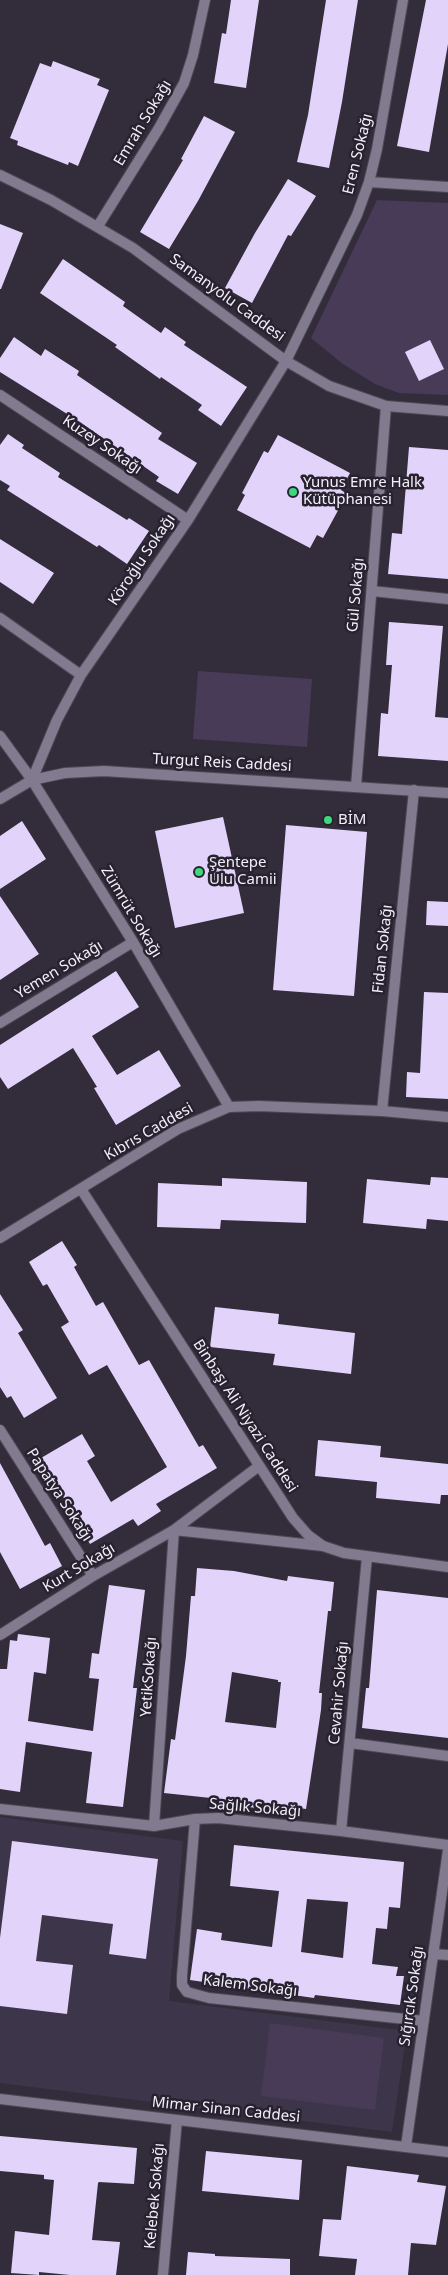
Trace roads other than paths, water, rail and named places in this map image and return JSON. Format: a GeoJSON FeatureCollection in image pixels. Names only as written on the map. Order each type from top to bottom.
{"type":"FeatureCollection","features":[{"type":"Feature","properties":{"kind":"street","name":"Emrah Sokağı"},"geometry":{"type":"LineString","coordinates":[[98,226],[160,128],[184,83],[193,55],[205,0]]}},
{"type":"Feature","properties":{"kind":"street","name":"Eren Sokağı"},"geometry":{"type":"LineString","coordinates":[[286,361],[357,215],[369,182],[386,100],[403,0]]}},
{"type":"Feature","properties":{"kind":"street","name":"Samanyolu Caddesi"},"geometry":{"type":"LineString","coordinates":[[0,175],[98,226],[133,248],[286,361],[329,386],[386,406],[448,411]]}},
{"type":"Feature","properties":{"kind":"street"},"geometry":{"type":"LineString","coordinates":[[369,182],[448,187]]}},
{"type":"Feature","properties":{"kind":"street","name":"Köroğlu Sokağı"},"geometry":{"type":"LineString","coordinates":[[32,780],[57,720],[81,675],[188,520],[286,361]]}},
{"type":"Feature","properties":{"kind":"street","name":"Kuzey Sokağı"},"geometry":{"type":"LineString","coordinates":[[0,395],[188,520]]}},
{"type":"Feature","properties":{"kind":"street","name":"Gül Sokağı"},"geometry":{"type":"LineString","coordinates":[[356,786],[386,406]]}},
{"type":"Feature","properties":{"kind":"street"},"geometry":{"type":"LineString","coordinates":[[372,592],[448,598]]}},
{"type":"Feature","properties":{"kind":"street"},"geometry":{"type":"LineString","coordinates":[[0,618],[81,675]]}},
{"type":"Feature","properties":{"kind":"street","name":"Zümrüt Sokağı"},"geometry":{"type":"LineString","coordinates":[[0,736],[32,780],[133,942],[228,1108]]}},
{"type":"Feature","properties":{"kind":"street","name":"Turgut Reis Caddesi"},"geometry":{"type":"LineString","coordinates":[[0,799],[32,780],[65,773],[104,771],[448,793]]}},
{"type":"Feature","properties":{"kind":"street","name":"Fidan Sokağı"},"geometry":{"type":"LineString","coordinates":[[382,1112],[414,790]]}},
{"type":"Feature","properties":{"kind":"street","name":"Yemen Sokağı"},"geometry":{"type":"LineString","coordinates":[[0,1023],[133,942]]}},
{"type":"Feature","properties":{"kind":"street","name":"Kıbrıs Caddesi"},"geometry":{"type":"LineString","coordinates":[[0,1238],[178,1129],[228,1108],[259,1106],[448,1117]]}},
{"type":"Feature","properties":{"kind":"street","name":"Binbaşı Ali Niyazi Caddesi"},"geometry":{"type":"LineString","coordinates":[[81,1189],[293,1518],[308,1536],[323,1546],[367,1557],[448,1567]]}},
{"type":"Feature","properties":{"kind":"street","name":"Papatya Sokağı"},"geometry":{"type":"LineString","coordinates":[[0,1430],[93,1576]]}},
{"type":"Feature","properties":{"kind":"street","name":"Kurt Sokağı"},"geometry":{"type":"LineString","coordinates":[[0,1635],[93,1576],[174,1530],[259,1466]]}},
{"type":"Feature","properties":{"kind":"street"},"geometry":{"type":"LineString","coordinates":[[174,1530],[323,1546]]}},
{"type":"Feature","properties":{"kind":"street","name":"YetikSokağı"},"geometry":{"type":"LineString","coordinates":[[154,1826],[174,1530]]}},
{"type":"Feature","properties":{"kind":"street","name":"Cevahir Sokağı"},"geometry":{"type":"LineString","coordinates":[[342,1831],[367,1557]]}},
{"type":"Feature","properties":{"kind":"street"},"geometry":{"type":"LineString","coordinates":[[350,1743],[448,1756]]}},
{"type":"Feature","properties":{"kind":"street","name":"Sağlık Sokağı"},"geometry":{"type":"LineString","coordinates":[[0,1809],[154,1826],[195,1819],[218,1818],[342,1831],[448,1845]]}},
{"type":"Feature","properties":{"kind":"street","name":"Kalem Sokağı"},"geometry":{"type":"LineString","coordinates":[[195,1819],[182,1976],[182,1986],[188,1992],[209,1998],[424,2021]]}},
{"type":"Feature","properties":{"kind":"street","name":"Sığırcık Sokağı"},"geometry":{"type":"LineString","coordinates":[[406,2146],[448,1850]]}},
{"type":"Feature","properties":{"kind":"street"},"geometry":{"type":"LineString","coordinates":[[433,1954],[448,1955]]}},
{"type":"Feature","properties":{"kind":"street","name":"Mimar Sinan Caddesi"},"geometry":{"type":"LineString","coordinates":[[0,2099],[448,2152]]}},
{"type":"Feature","properties":{"kind":"street","name":"Kelebek Sokağı"},"geometry":{"type":"LineString","coordinates":[[163,2275],[177,2120]]}},
{"type":"Feature","properties":{"kind":"place","name":"Yunus Emre Halk Kütüphanesi"},"geometry":{"type":"Point","coordinates":[293,492]}},
{"type":"Feature","properties":{"kind":"place","name":"BİM"},"geometry":{"type":"Point","coordinates":[328,820]}},
{"type":"Feature","properties":{"kind":"place","name":"Şentepe Ulu Camii"},"geometry":{"type":"Point","coordinates":[199,872]}}]}
